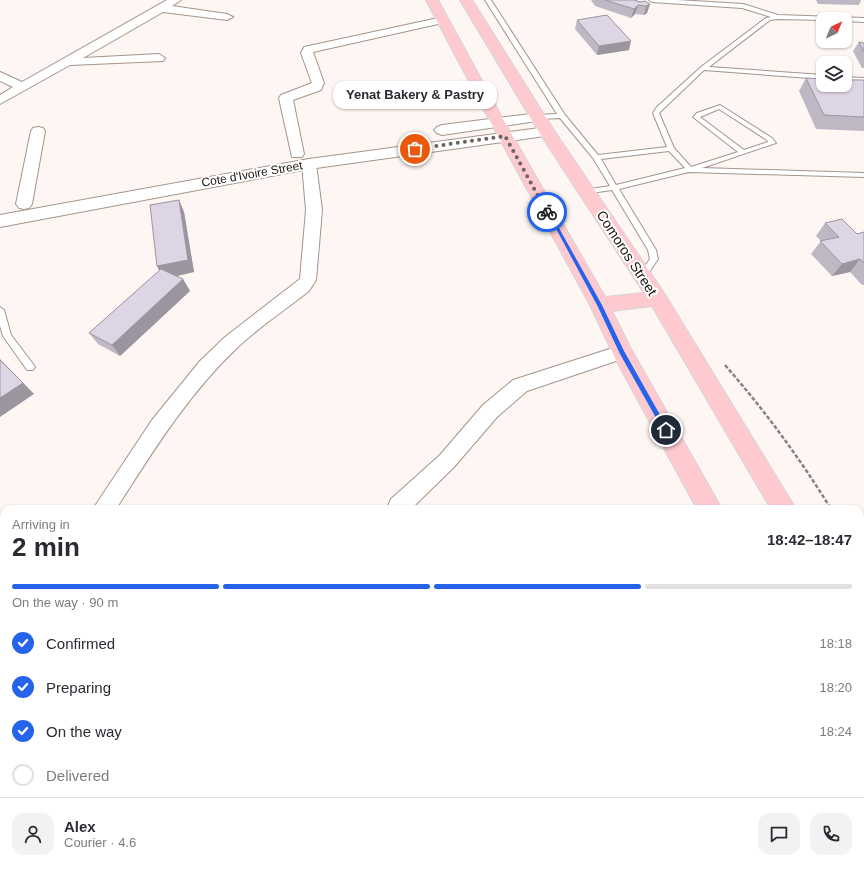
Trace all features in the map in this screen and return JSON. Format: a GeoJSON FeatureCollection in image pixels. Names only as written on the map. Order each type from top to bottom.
{"type":"FeatureCollection","features":[{"type":"Feature","properties":{"kind":"main road"},"geometry":{"type":"LineString","coordinates":[[432,0],[501,129],[600,305],[622,352],[708,505]]}},
{"type":"Feature","properties":{"kind":"main road","name":"Comoros Street"},"geometry":{"type":"LineString","coordinates":[[466,0],[543,124],[657,298],[782,505]]}},
{"type":"Feature","properties":{"kind":"main road"},"geometry":{"type":"LineString","coordinates":[[501,129],[543,124]]}},
{"type":"Feature","properties":{"kind":"main road","name":"Cote d'Ivoire Street"},"geometry":{"type":"LineString","coordinates":[[0,220],[420,134],[501,129]]}},
{"type":"Feature","properties":{"kind":"main road","name":"Cote d'Ivoire Street"},"geometry":{"type":"LineString","coordinates":[[0,208],[303,159],[501,129]]}},
{"type":"Feature","properties":{"kind":"main road"},"geometry":{"type":"LineString","coordinates":[[600,305],[657,298]]}},
{"type":"Feature","properties":{"kind":"street"},"geometry":{"type":"LineString","coordinates":[[0,100],[175,0]]}},
{"type":"Feature","properties":{"kind":"street"},"geometry":{"type":"LineString","coordinates":[[161,8],[227,17]]}},
{"type":"Feature","properties":{"kind":"street"},"geometry":{"type":"LineString","coordinates":[[107,505],[160,426],[207,366],[231,342],[303,287],[308,280],[314,210],[303,159],[286,98],[309,91],[316,87],[318,83],[307,53],[308,50],[443,20]]}},
{"type":"Feature","properties":{"kind":"street"},"geometry":{"type":"LineString","coordinates":[[68,62],[159,58]]}},
{"type":"Feature","properties":{"kind":"street"},"geometry":{"type":"LineString","coordinates":[[0,76],[23,87]]}},
{"type":"Feature","properties":{"kind":"street"},"geometry":{"type":"LineString","coordinates":[[24,204],[38,131]]}},
{"type":"Feature","properties":{"kind":"street"},"geometry":{"type":"LineString","coordinates":[[400,505],[447,461],[490,411],[520,384],[622,352]]}},
{"type":"Feature","properties":{"kind":"lane"},"geometry":{"type":"LineString","coordinates":[[488,0],[562,116],[596,156],[652,250],[654,259],[642,276]]}},
{"type":"Feature","properties":{"kind":"lane"},"geometry":{"type":"LineString","coordinates":[[652,0],[743,6],[778,16],[864,20]]}},
{"type":"Feature","properties":{"kind":"lane"},"geometry":{"type":"LineString","coordinates":[[778,16],[768,19],[703,68],[659,108],[656,113],[671,149],[690,170],[864,176]]}},
{"type":"Feature","properties":{"kind":"lane"},"geometry":{"type":"LineString","coordinates":[[703,68],[816,76]]}},
{"type":"Feature","properties":{"kind":"lane"},"geometry":{"type":"LineString","coordinates":[[852,79],[864,80]]}},
{"type":"Feature","properties":{"kind":"lane"},"geometry":{"type":"LineString","coordinates":[[587,192],[614,188],[690,170],[743,153],[772,143],[772,141],[722,107],[696,115],[696,117],[743,153]]}},
{"type":"Feature","properties":{"kind":"lane"},"geometry":{"type":"LineString","coordinates":[[543,124],[562,116]]}},
{"type":"Feature","properties":{"kind":"lane"},"geometry":{"type":"LineString","coordinates":[[596,156],[671,149]]}},
{"type":"Feature","properties":{"kind":"lane"},"geometry":{"type":"LineString","coordinates":[[0,310],[7,336],[30,367]]}},
{"type":"Feature","properties":{"kind":"building"},"geometry":{"type":"Polygon","coordinates":[[[605,0],[634,0],[640,2],[645,1],[650,4],[646,6],[638,5],[634,9],[605,0]]]}},
{"type":"Feature","properties":{"kind":"building"},"geometry":{"type":"Polygon","coordinates":[[[607,15],[631,41],[599,46],[577,20],[607,15]]]}},
{"type":"Feature","properties":{"kind":"building"},"geometry":{"type":"Polygon","coordinates":[[[859,42],[864,43],[864,52],[859,42]]]}},
{"type":"Feature","properties":{"kind":"building"},"geometry":{"type":"Polygon","coordinates":[[[806,78],[816,79],[816,92],[852,92],[852,80],[864,80],[864,117],[824,115],[806,78]]]}},
{"type":"Feature","properties":{"kind":"building"},"geometry":{"type":"Polygon","coordinates":[[[179,200],[188,260],[157,266],[150,205],[179,200]]]}},
{"type":"Feature","properties":{"kind":"building"},"geometry":{"type":"Polygon","coordinates":[[[842,219],[857,234],[864,232],[864,263],[860,259],[842,264],[820,241],[839,237],[825,223],[842,219]]]}},
{"type":"Feature","properties":{"kind":"building"},"geometry":{"type":"Polygon","coordinates":[[[161,269],[183,279],[112,345],[89,333],[161,269]]]}},
{"type":"Feature","properties":{"kind":"building"},"geometry":{"type":"Polygon","coordinates":[[[0,360],[23,383],[0,398],[0,360]]]}},
{"type":"Feature","properties":{"kind":"way so far"},"geometry":{"type":"LineString","coordinates":[[415,149],[505,136],[547,212]]}},
{"type":"Feature","properties":{"kind":"place","name":"Yenat Bakery & Pastry"},"geometry":{"type":"Point","coordinates":[415,149]}},
{"type":"Feature","properties":{"kind":"route"},"geometry":{"type":"LineString","coordinates":[[547,212],[600,305],[622,352],[666,430]]}}]}
